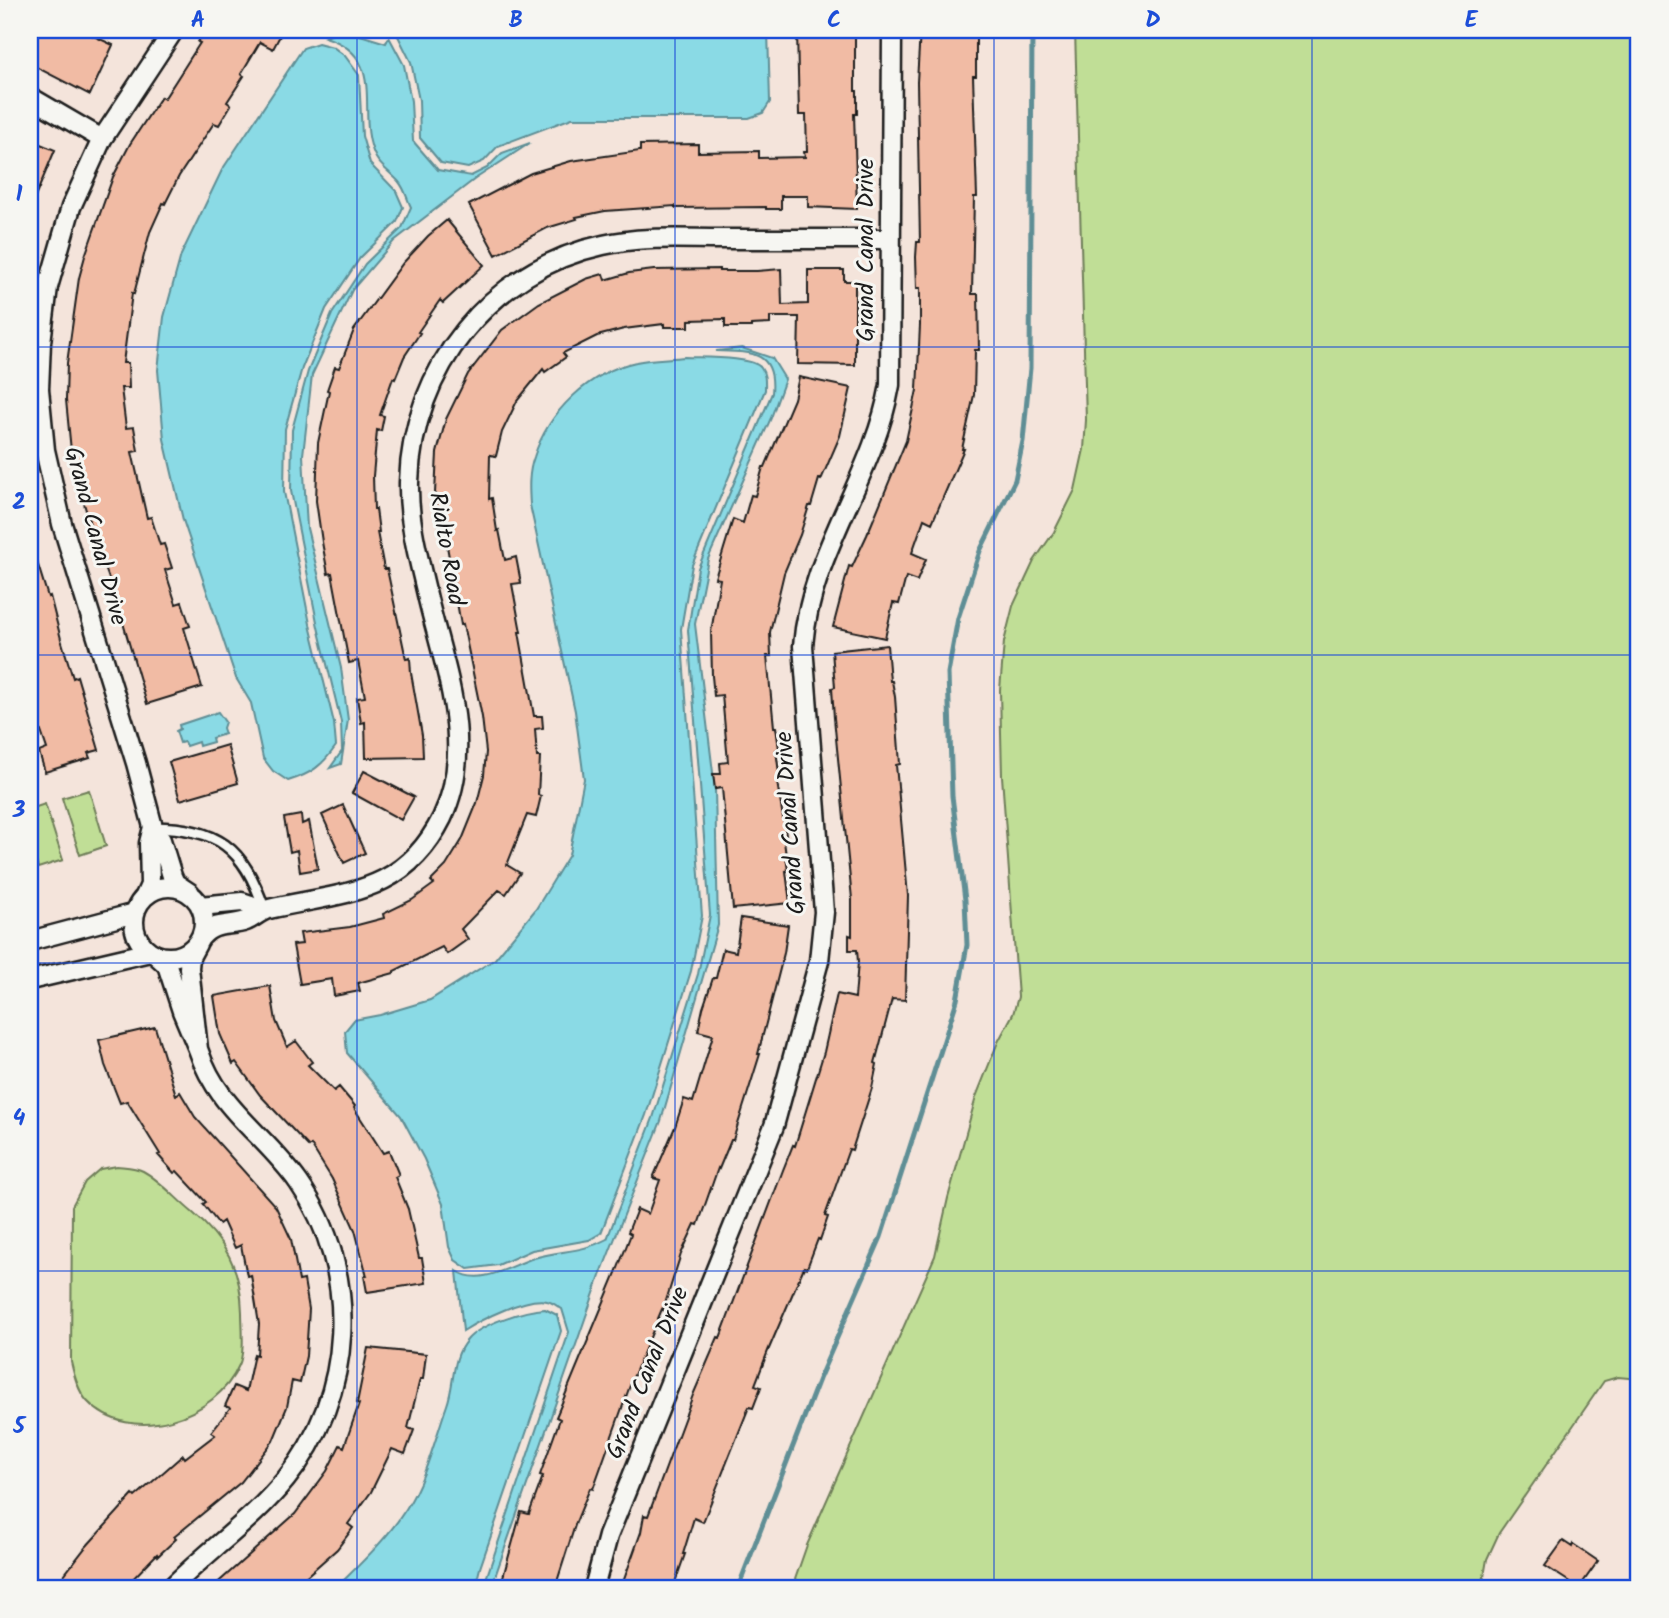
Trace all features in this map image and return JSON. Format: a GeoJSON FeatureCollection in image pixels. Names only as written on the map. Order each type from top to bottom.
{"type":"FeatureCollection","features":[{"type":"Feature","properties":{"kind":"street","name":"Grand Canal Drive"},"geometry":{"type":"LineString","coordinates":[[174,30],[102,139],[71,207],[48,287],[41,342],[41,414],[49,472],[62,523],[153,827],[161,840],[176,883],[195,900]]}},
{"type":"Feature","properties":{"kind":"street","name":"Grand Canal Drive"},"geometry":{"type":"LineString","coordinates":[[594,1588],[608,1536],[774,1126],[819,961],[824,912],[803,664],[804,626],[813,590],[879,432],[887,402],[891,365],[891,30]]}},
{"type":"Feature","properties":{"kind":"street"},"geometry":{"type":"LineString","coordinates":[[30,97],[102,139]]}},
{"type":"Feature","properties":{"kind":"street","name":"Rialto Road"},"geometry":{"type":"LineString","coordinates":[[199,941],[214,926],[246,921],[265,910],[363,890],[388,878],[430,838],[450,799],[458,760],[458,727],[413,533],[409,481],[416,428],[427,393],[443,361],[479,313],[507,288],[544,266],[584,249],[605,244],[646,239],[890,239]]}},
{"type":"Feature","properties":{"kind":"street","name":"Grand Canal Drive"},"geometry":{"type":"LineString","coordinates":[[145,896],[150,885],[149,843],[153,827]]}},
{"type":"Feature","properties":{"kind":"street"},"geometry":{"type":"LineString","coordinates":[[171,1588],[255,1512],[298,1464],[325,1413],[335,1382],[341,1349],[342,1314],[340,1287],[332,1254],[320,1221],[306,1194],[288,1168],[216,1090],[198,1049],[182,1011],[170,971],[164,961],[140,943],[136,936],[135,913],[145,896],[167,887],[179,888],[195,900],[204,920],[199,941],[190,957],[189,968],[198,1049]]}},
{"type":"Feature","properties":{"kind":"street","name":"Rialto Road"},"geometry":{"type":"LineString","coordinates":[[195,900],[242,902],[265,910]]}},
{"type":"Feature","properties":{"kind":"street"},"geometry":{"type":"LineString","coordinates":[[30,941],[135,913]]}},
{"type":"Feature","properties":{"kind":"street"},"geometry":{"type":"LineString","coordinates":[[30,980],[153,953],[174,957],[191,950],[199,941]]}},
{"type":"Feature","properties":{"kind":"lane"},"geometry":{"type":"LineString","coordinates":[[153,827],[184,827],[208,834],[228,846],[256,886],[265,910]]}},
{"type":"Feature","properties":{"kind":"green space"},"geometry":{"type":"Polygon","coordinates":[[[1075,30],[1639,30],[1639,1379],[1618,1377],[1604,1381],[1499,1533],[1487,1559],[1482,1588],[792,1588],[807,1545],[935,1256],[976,1097],[1018,997],[1002,776],[1000,690],[1004,642],[1013,606],[1034,561],[1054,532],[1075,490],[1084,449],[1086,420],[1075,30]]]}},
{"type":"Feature","properties":{"kind":"green space"},"geometry":{"type":"Polygon","coordinates":[[[89,790],[106,846],[80,855],[62,798],[89,790]]]}},
{"type":"Feature","properties":{"kind":"green space"},"geometry":{"type":"Polygon","coordinates":[[[45,804],[63,860],[38,868],[30,843],[30,809],[45,804]]]}},
{"type":"Feature","properties":{"kind":"green space"},"geometry":{"type":"Polygon","coordinates":[[[117,1166],[137,1169],[149,1175],[214,1233],[229,1256],[241,1296],[242,1354],[228,1384],[193,1412],[148,1424],[126,1422],[105,1415],[87,1401],[77,1383],[71,1362],[72,1206],[85,1182],[100,1169],[117,1166]]]}},
{"type":"Feature","properties":{"kind":"water"},"geometry":{"type":"Polygon","coordinates":[[[344,30],[386,43],[389,37],[404,65],[411,101],[413,141],[438,170],[471,176],[487,168],[502,153],[530,143],[475,179],[394,241],[352,290],[312,375],[303,455],[307,528],[341,668],[348,720],[341,764],[330,768],[342,751],[341,722],[318,627],[291,491],[292,430],[308,371],[332,314],[365,264],[402,228],[411,207],[401,185],[376,158],[370,141],[367,89],[358,59],[345,46],[325,37],[344,30]]]}},
{"type":"Feature","properties":{"kind":"water"},"geometry":{"type":"Polygon","coordinates":[[[395,30],[768,30],[770,102],[763,113],[749,118],[572,118],[498,146],[484,161],[468,168],[441,163],[420,138],[419,100],[411,62],[395,30]]]}},
{"type":"Feature","properties":{"kind":"water"},"geometry":{"type":"Polygon","coordinates":[[[318,43],[333,47],[345,56],[359,75],[362,136],[370,164],[396,191],[403,207],[397,222],[360,258],[326,309],[302,368],[285,429],[284,492],[311,629],[334,723],[336,746],[315,768],[288,781],[273,771],[263,758],[251,703],[236,678],[183,520],[164,439],[158,370],[164,317],[181,255],[222,170],[303,48],[318,43]]]}},
{"type":"Feature","properties":{"kind":"water"},"geometry":{"type":"Polygon","coordinates":[[[742,348],[772,358],[785,379],[771,418],[708,559],[695,624],[715,789],[718,925],[661,1121],[600,1276],[491,1588],[483,1588],[569,1332],[562,1309],[538,1300],[504,1310],[463,1331],[457,1271],[476,1277],[486,1276],[534,1258],[589,1247],[607,1239],[653,1118],[698,974],[710,915],[688,630],[698,568],[772,393],[770,368],[765,361],[750,353],[716,351],[742,348]]]}},
{"type":"Feature","properties":{"kind":"water"},"geometry":{"type":"Polygon","coordinates":[[[685,357],[748,361],[761,368],[765,381],[765,390],[692,565],[681,629],[702,916],[691,971],[646,1115],[601,1233],[589,1240],[532,1250],[498,1265],[468,1269],[455,1260],[449,1247],[443,1204],[424,1159],[401,1116],[347,1053],[345,1031],[354,1020],[430,1000],[495,959],[536,909],[569,855],[584,779],[575,711],[530,505],[529,481],[532,463],[549,425],[573,396],[587,385],[619,367],[636,362],[685,357]]]}},
{"type":"Feature","properties":{"kind":"water"},"geometry":{"type":"Polygon","coordinates":[[[218,712],[225,722],[225,734],[212,738],[213,742],[199,746],[198,742],[186,746],[184,742],[180,743],[176,731],[180,729],[179,725],[218,712]]]}},
{"type":"Feature","properties":{"kind":"water"},"geometry":{"type":"Polygon","coordinates":[[[545,1309],[557,1315],[561,1331],[475,1588],[336,1588],[382,1541],[413,1497],[425,1471],[447,1405],[458,1355],[467,1340],[473,1334],[503,1319],[545,1309]]]}},
{"type":"Feature","properties":{"kind":"building"},"geometry":{"type":"Polygon","coordinates":[[[30,30],[81,30],[113,45],[90,95],[30,64],[30,30]]]}},
{"type":"Feature","properties":{"kind":"building"},"geometry":{"type":"Polygon","coordinates":[[[205,30],[283,30],[273,49],[260,42],[241,74],[244,76],[227,102],[231,105],[219,125],[214,123],[179,176],[165,204],[163,203],[150,232],[134,294],[132,293],[123,363],[128,363],[129,388],[121,388],[126,428],[134,427],[138,451],[132,452],[147,518],[151,517],[160,545],[164,544],[172,568],[165,570],[176,604],[182,602],[190,626],[184,628],[202,687],[147,704],[72,461],[66,400],[67,363],[79,278],[113,177],[130,144],[161,97],[164,99],[200,43],[198,42],[205,30]]]}},
{"type":"Feature","properties":{"kind":"building"},"geometry":{"type":"Polygon","coordinates":[[[855,30],[857,209],[808,207],[808,196],[781,196],[781,209],[675,206],[605,211],[576,217],[577,219],[547,228],[496,255],[469,205],[531,173],[571,161],[640,151],[640,145],[698,144],[698,152],[759,151],[759,158],[805,157],[806,115],[799,115],[797,31],[855,30]]]}},
{"type":"Feature","properties":{"kind":"building"},"geometry":{"type":"Polygon","coordinates":[[[920,30],[976,30],[976,76],[973,76],[977,197],[974,197],[972,294],[978,294],[979,350],[975,350],[974,395],[964,449],[932,523],[924,519],[912,553],[926,559],[917,581],[906,577],[899,604],[893,603],[885,638],[833,627],[849,566],[852,567],[867,535],[906,441],[917,390],[920,288],[917,288],[916,257],[917,242],[920,242],[917,82],[920,30]]]}},
{"type":"Feature","properties":{"kind":"building"},"geometry":{"type":"Polygon","coordinates":[[[33,141],[55,150],[30,209],[30,149],[33,141]]]}},
{"type":"Feature","properties":{"kind":"building"},"geometry":{"type":"Polygon","coordinates":[[[447,220],[484,265],[443,303],[440,300],[404,357],[395,379],[393,378],[380,415],[384,416],[381,431],[377,430],[373,476],[377,532],[406,659],[410,658],[423,757],[366,758],[365,722],[361,723],[357,698],[365,697],[358,661],[349,663],[332,573],[328,574],[322,542],[316,501],[318,443],[329,391],[327,390],[335,367],[339,368],[354,330],[403,263],[447,220]]]}},
{"type":"Feature","properties":{"kind":"building"},"geometry":{"type":"Polygon","coordinates":[[[781,269],[782,305],[808,304],[808,270],[844,270],[844,281],[855,281],[855,365],[798,364],[799,317],[770,317],[770,324],[751,327],[725,327],[725,319],[689,320],[689,327],[664,327],[664,324],[624,329],[597,336],[563,353],[566,357],[545,372],[543,369],[517,401],[502,432],[496,456],[490,455],[489,499],[492,498],[505,560],[516,557],[521,583],[512,584],[519,632],[534,716],[542,716],[543,728],[535,729],[537,757],[540,757],[538,795],[541,796],[536,817],[527,815],[507,865],[520,873],[506,894],[499,890],[461,929],[468,939],[447,954],[442,947],[394,973],[358,983],[360,991],[334,996],[332,979],[300,984],[293,945],[302,944],[300,933],[350,927],[384,918],[383,914],[412,900],[434,884],[431,881],[446,866],[462,840],[477,803],[486,752],[482,717],[463,624],[461,625],[444,529],[440,530],[435,493],[437,453],[446,419],[468,374],[502,330],[539,303],[586,279],[603,274],[605,280],[654,270],[781,269]]]}},
{"type":"Feature","properties":{"kind":"building"},"geometry":{"type":"Polygon","coordinates":[[[799,377],[851,388],[840,436],[821,480],[819,479],[784,573],[770,632],[771,656],[767,656],[774,727],[779,749],[776,750],[780,781],[777,782],[787,841],[784,841],[790,903],[733,909],[722,788],[715,789],[713,774],[721,774],[720,763],[728,762],[722,695],[714,696],[712,676],[711,632],[720,579],[715,578],[733,519],[743,523],[751,495],[755,496],[763,467],[794,399],[799,377]]]}},
{"type":"Feature","properties":{"kind":"building"},"geometry":{"type":"Polygon","coordinates":[[[30,549],[33,549],[48,597],[50,596],[73,678],[77,676],[99,750],[88,753],[90,758],[45,772],[39,752],[47,749],[35,714],[30,716],[30,549]]]}},
{"type":"Feature","properties":{"kind":"building"},"geometry":{"type":"Polygon","coordinates":[[[887,645],[890,681],[895,697],[900,764],[896,765],[908,896],[905,1000],[892,999],[875,1063],[877,1064],[872,1088],[852,1150],[849,1149],[825,1216],[828,1217],[820,1240],[818,1239],[807,1268],[804,1267],[768,1351],[755,1385],[761,1387],[753,1408],[749,1407],[703,1522],[694,1518],[673,1588],[621,1588],[641,1532],[644,1515],[648,1516],[693,1395],[718,1337],[720,1338],[783,1170],[793,1145],[795,1146],[824,1052],[837,994],[855,998],[858,962],[857,950],[849,950],[849,935],[852,936],[852,899],[834,718],[832,651],[887,645]]]}},
{"type":"Feature","properties":{"kind":"building"},"geometry":{"type":"Polygon","coordinates":[[[227,745],[238,783],[180,800],[169,762],[227,745]]]}},
{"type":"Feature","properties":{"kind":"building"},"geometry":{"type":"Polygon","coordinates":[[[364,771],[414,797],[401,820],[352,793],[364,771]]]}},
{"type":"Feature","properties":{"kind":"building"},"geometry":{"type":"Polygon","coordinates":[[[343,805],[365,853],[344,863],[322,815],[343,805]]]}},
{"type":"Feature","properties":{"kind":"building"},"geometry":{"type":"Polygon","coordinates":[[[301,815],[302,824],[309,821],[318,869],[300,872],[297,850],[290,852],[284,818],[301,815]]]}},
{"type":"Feature","properties":{"kind":"building"},"geometry":{"type":"Polygon","coordinates":[[[741,918],[788,925],[760,1054],[733,1140],[718,1168],[698,1225],[695,1224],[681,1254],[663,1310],[632,1380],[593,1489],[590,1488],[576,1522],[555,1588],[500,1588],[521,1512],[529,1514],[560,1419],[556,1417],[618,1268],[637,1209],[648,1214],[660,1180],[653,1178],[684,1099],[693,1102],[713,1035],[698,1031],[703,1008],[713,978],[716,978],[723,949],[736,952],[741,918]]]}},
{"type":"Feature","properties":{"kind":"building"},"geometry":{"type":"Polygon","coordinates":[[[270,986],[276,1021],[287,1047],[296,1041],[312,1062],[308,1065],[334,1091],[339,1087],[355,1106],[383,1153],[389,1151],[399,1175],[395,1177],[408,1209],[426,1283],[367,1292],[364,1276],[367,1276],[355,1230],[332,1179],[311,1145],[309,1147],[260,1095],[236,1062],[233,1064],[220,1034],[214,996],[270,986]]]}},
{"type":"Feature","properties":{"kind":"building"},"geometry":{"type":"Polygon","coordinates":[[[155,1027],[176,1095],[180,1092],[195,1117],[276,1207],[291,1239],[299,1281],[304,1280],[309,1309],[306,1356],[300,1383],[292,1381],[287,1407],[273,1441],[241,1482],[174,1537],[176,1539],[158,1556],[157,1554],[124,1588],[54,1588],[85,1548],[133,1495],[135,1497],[183,1455],[185,1458],[215,1435],[211,1432],[230,1408],[225,1406],[234,1386],[246,1391],[254,1354],[257,1355],[259,1324],[251,1275],[247,1276],[241,1245],[235,1248],[223,1221],[219,1224],[203,1204],[206,1202],[158,1155],[160,1154],[127,1101],[120,1103],[105,1065],[99,1040],[155,1027]]]}},
{"type":"Feature","properties":{"kind":"building"},"geometry":{"type":"Polygon","coordinates":[[[368,1348],[426,1354],[423,1379],[420,1379],[408,1428],[414,1430],[405,1454],[392,1449],[371,1492],[348,1524],[353,1528],[337,1549],[293,1588],[212,1588],[295,1514],[327,1471],[340,1445],[344,1447],[359,1404],[357,1403],[368,1348]]]}},
{"type":"Feature","properties":{"kind":"building"},"geometry":{"type":"Polygon","coordinates":[[[1563,1541],[1572,1547],[1573,1544],[1598,1561],[1579,1588],[1545,1566],[1563,1541]]]}},
{"type":"Feature","properties":{"kind":"waterway"},"geometry":{"type":"LineString","coordinates":[[738,1588],[819,1379],[881,1237],[957,1000],[967,945],[965,900],[952,796],[948,673],[958,618],[980,551],[1015,480],[1023,441],[1030,368],[1032,30]]}}]}
